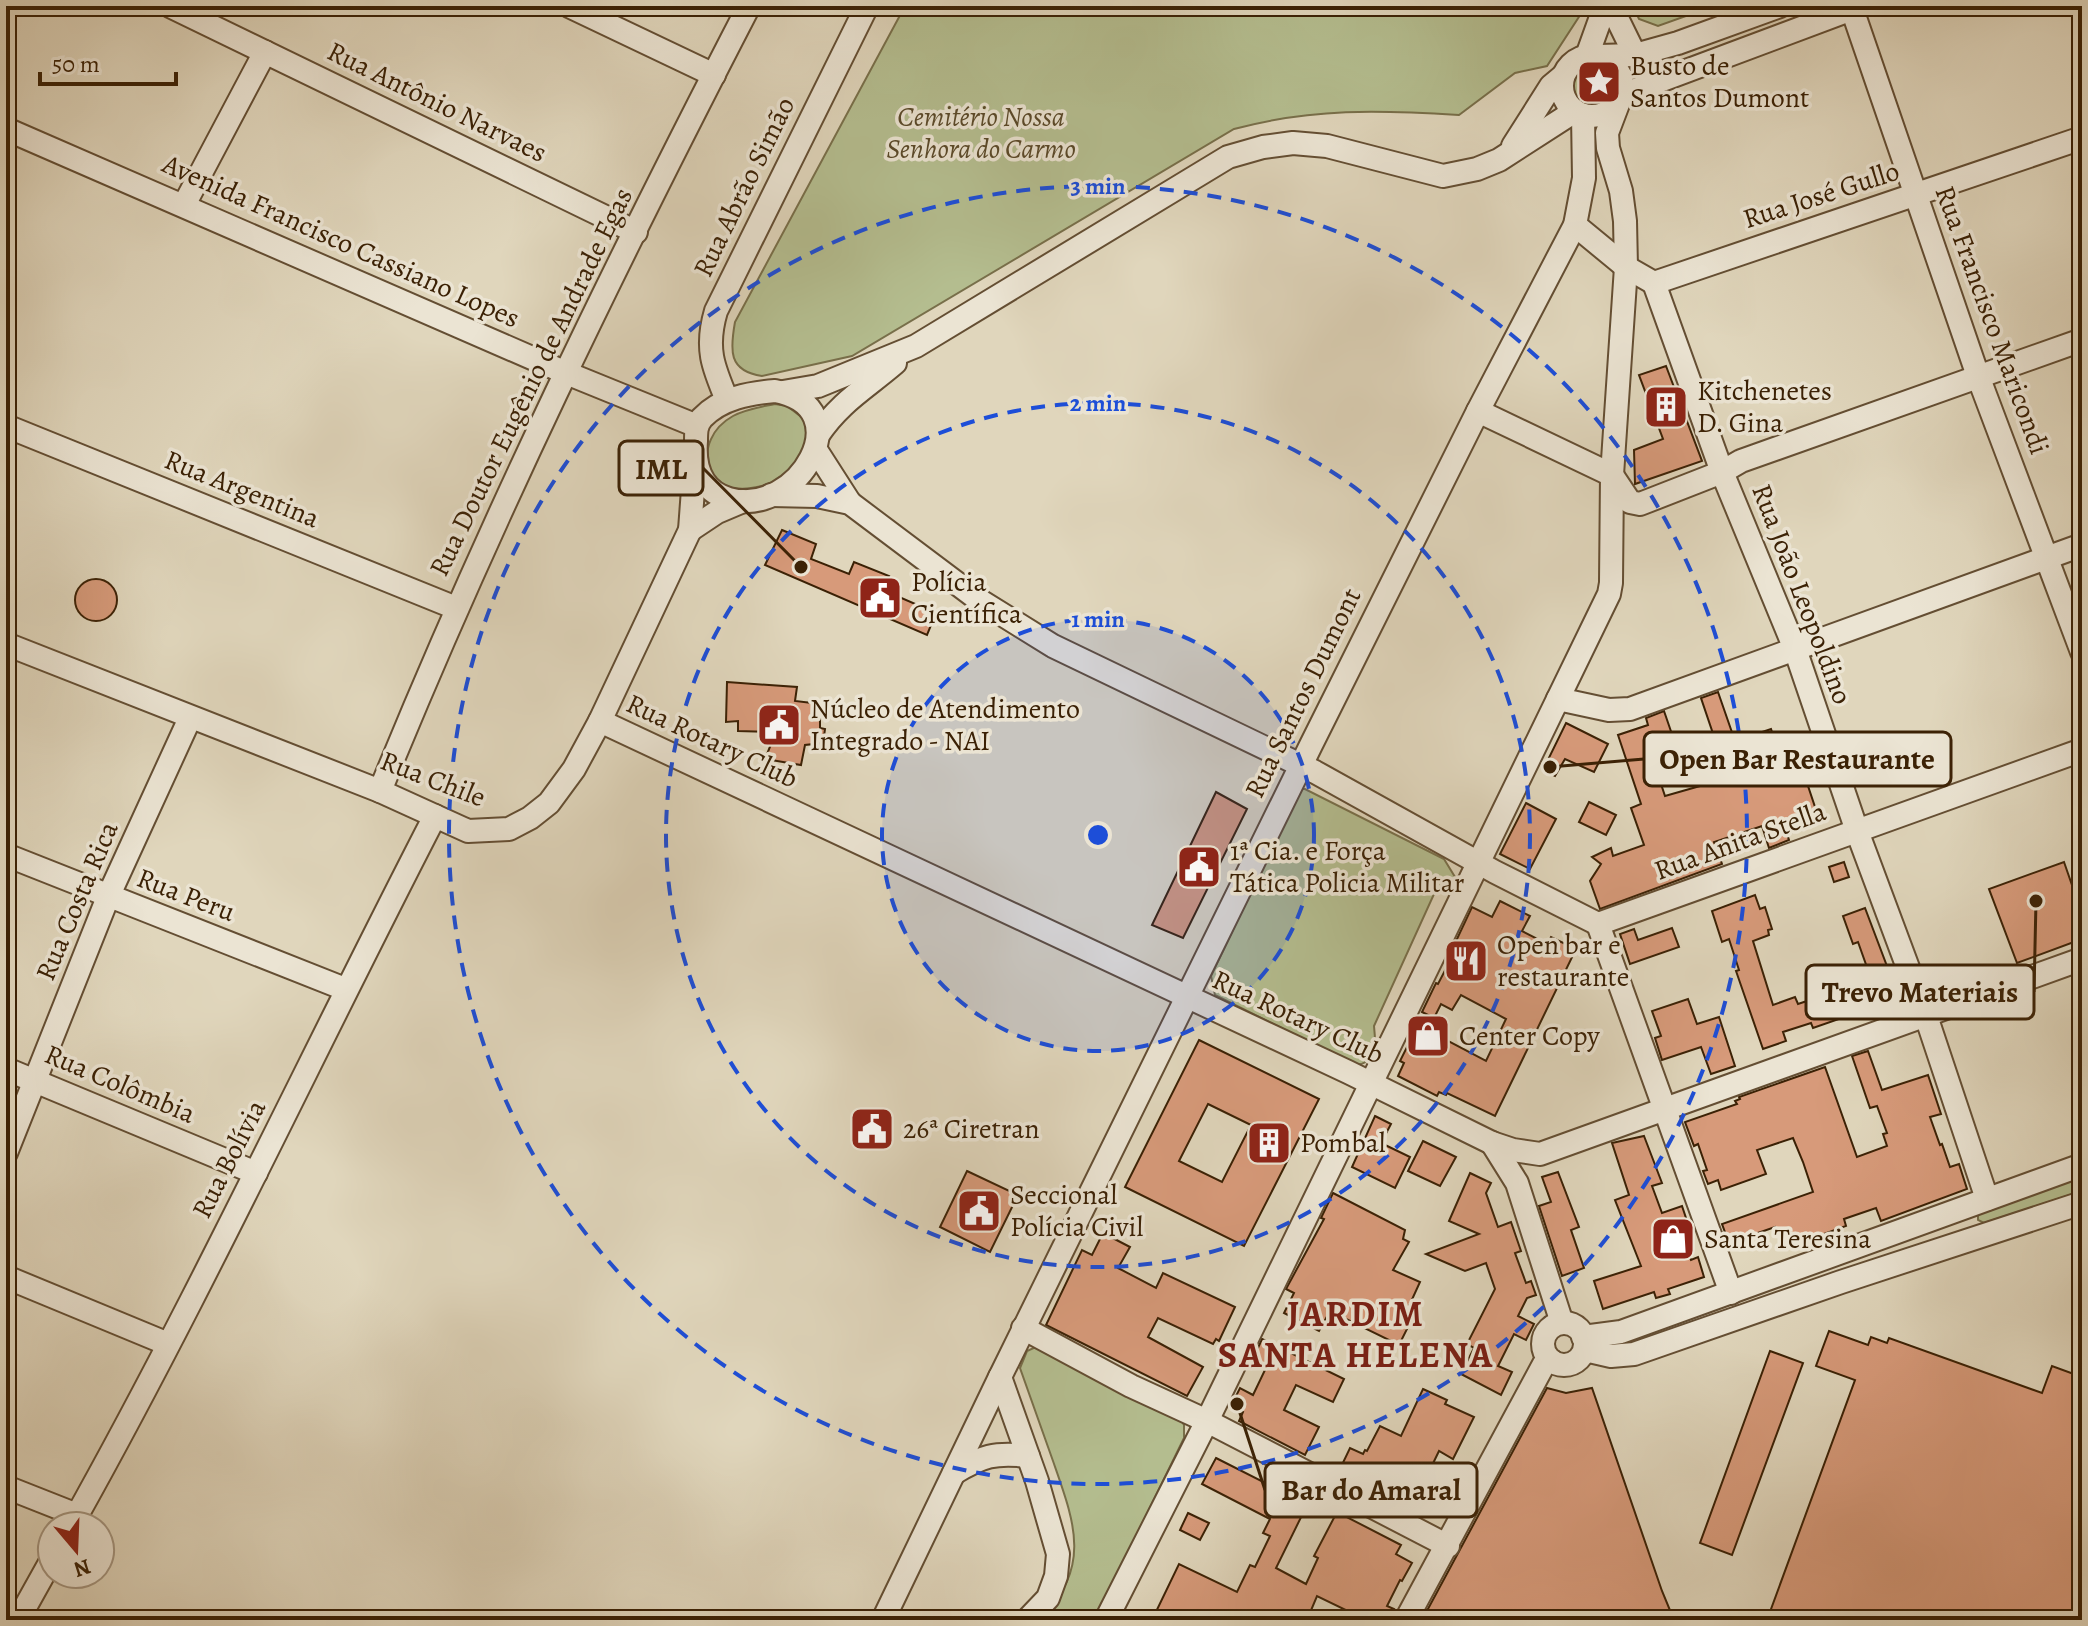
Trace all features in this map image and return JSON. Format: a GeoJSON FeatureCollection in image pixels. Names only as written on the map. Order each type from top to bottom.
{"type":"FeatureCollection","features":[{"type":"Feature","properties":{"kind":"street","name":"Rua Antônio Narvaes"},"geometry":{"type":"LineString","coordinates":[[170,6],[636,232]]}},
{"type":"Feature","properties":{"kind":"street"},"geometry":{"type":"LineString","coordinates":[[569,6],[714,75]]}},
{"type":"Feature","properties":{"kind":"street","name":"Rua Doutor Eugênio de Andrade Egas"},"geometry":{"type":"LineString","coordinates":[[380,791],[456,608],[564,372],[749,6]]}},
{"type":"Feature","properties":{"kind":"street","name":"Rua Abrão Simão"},"geometry":{"type":"LineString","coordinates":[[727,400],[710,354],[710,333],[716,311],[867,6]]}},
{"type":"Feature","properties":{"kind":"street"},"geometry":{"type":"LineString","coordinates":[[1608,6],[1635,55]]}},
{"type":"Feature","properties":{"kind":"street"},"geometry":{"type":"LineString","coordinates":[[1593,56],[1608,6]]}},
{"type":"Feature","properties":{"kind":"street"},"geometry":{"type":"LineString","coordinates":[[1511,151],[1544,95],[1571,64],[1593,56],[1635,55],[1780,6]]}},
{"type":"Feature","properties":{"kind":"street"},"geometry":{"type":"LineString","coordinates":[[771,495],[809,466],[831,416],[849,397],[916,346],[1228,157],[1263,147],[1293,143],[1327,146],[1443,176],[1477,169],[1499,160],[1579,113],[1602,115],[1620,99],[1854,7]]}},
{"type":"Feature","properties":{"kind":"street","name":"Rua Francisco Maricondi"},"geometry":{"type":"LineString","coordinates":[[1854,7],[1914,195],[2082,652]]}},
{"type":"Feature","properties":{"kind":"street"},"geometry":{"type":"LineString","coordinates":[[184,205],[265,52]]}},
{"type":"Feature","properties":{"kind":"street"},"geometry":{"type":"LineString","coordinates":[[1106,1620],[1207,1421],[1609,594],[1612,475],[1626,267],[1621,191],[1608,148],[1607,133],[1623,85],[1616,66],[1593,56]]}},
{"type":"Feature","properties":{"kind":"street"},"geometry":{"type":"LineString","coordinates":[[1563,76],[1564,97],[1579,113]]}},
{"type":"Feature","properties":{"kind":"street","name":"Rua Santos Dumont"},"geometry":{"type":"LineString","coordinates":[[883,1620],[1185,998],[1478,411],[1575,225],[1584,178],[1579,113]]}},
{"type":"Feature","properties":{"kind":"street","name":"Avenida Francisco Cassiano Lopes"},"geometry":{"type":"LineString","coordinates":[[6,129],[564,372],[697,426]]}},
{"type":"Feature","properties":{"kind":"street","name":"Rua José Gullo"},"geometry":{"type":"LineString","coordinates":[[1654,283],[2082,138]]}},
{"type":"Feature","properties":{"kind":"street"},"geometry":{"type":"LineString","coordinates":[[1575,225],[1626,267],[1654,283]]}},
{"type":"Feature","properties":{"kind":"street","name":"Rua João Leopoldino"},"geometry":{"type":"LineString","coordinates":[[1654,283],[1722,472],[1795,649],[1857,831],[1926,1016],[1987,1199]]}},
{"type":"Feature","properties":{"kind":"street"},"geometry":{"type":"LineString","coordinates":[[1478,411],[1612,475],[1630,502],[1640,504],[1722,472],[1741,461],[2082,340]]}},
{"type":"Feature","properties":{"kind":"street"},"geometry":{"type":"LineString","coordinates":[[690,530],[697,426],[703,418],[727,400],[761,392],[818,386],[916,346]]}},
{"type":"Feature","properties":{"kind":"street"},"geometry":{"type":"LineString","coordinates":[[783,392],[796,397],[808,407],[815,421],[817,443],[850,503],[979,600],[1053,646],[1301,765],[1479,864],[1598,924],[1731,1293]]}},
{"type":"Feature","properties":{"kind":"street","name":"Rua Argentina"},"geometry":{"type":"LineString","coordinates":[[6,426],[456,608]]}},
{"type":"Feature","properties":{"kind":"street"},"geometry":{"type":"LineString","coordinates":[[695,462],[706,485],[717,494],[743,501]]}},
{"type":"Feature","properties":{"kind":"street"},"geometry":{"type":"LineString","coordinates":[[690,530],[717,512],[743,501],[771,495],[817,496],[850,503]]}},
{"type":"Feature","properties":{"kind":"street","name":"Rua Chile"},"geometry":{"type":"LineString","coordinates":[[6,644],[380,791],[468,831],[509,829],[549,803],[574,769],[600,721],[690,530]]}},
{"type":"Feature","properties":{"kind":"street"},"geometry":{"type":"LineString","coordinates":[[1558,699],[1609,710],[1630,709],[2082,545]]}},
{"type":"Feature","properties":{"kind":"street","name":"Rua Costa Rica"},"geometry":{"type":"LineString","coordinates":[[6,1153],[108,897],[190,718]]}},
{"type":"Feature","properties":{"kind":"street","name":"Rua Rotary Club"},"geometry":{"type":"LineString","coordinates":[[600,721],[1492,1143],[1540,1154]]}},
{"type":"Feature","properties":{"kind":"street","name":"Rua Anita Stella"},"geometry":{"type":"LineString","coordinates":[[1598,924],[2082,750]]}},
{"type":"Feature","properties":{"kind":"street","name":"Rua Bolívia"},"geometry":{"type":"LineString","coordinates":[[79,1510],[256,1173],[345,989],[435,816]]}},
{"type":"Feature","properties":{"kind":"street","name":"Rua Peru"},"geometry":{"type":"LineString","coordinates":[[6,855],[345,989]]}},
{"type":"Feature","properties":{"kind":"street"},"geometry":{"type":"LineString","coordinates":[[1517,1183],[1540,1154],[2082,959]]}},
{"type":"Feature","properties":{"kind":"street","name":"Rua Colômbia"},"geometry":{"type":"LineString","coordinates":[[6,1069],[256,1173]]}},
{"type":"Feature","properties":{"kind":"street"},"geometry":{"type":"LineString","coordinates":[[1492,1143],[1517,1183],[1562,1323]]}},
{"type":"Feature","properties":{"kind":"street"},"geometry":{"type":"LineString","coordinates":[[1406,1620],[1544,1364],[1552,1361],[1573,1363],[1584,1343],[2082,1165]]}},
{"type":"Feature","properties":{"kind":"street"},"geometry":{"type":"LineString","coordinates":[[1552,1361],[1543,1349],[1545,1335],[1555,1325],[1576,1326],[1584,1343],[1611,1356],[1634,1354],[2082,1203]]}},
{"type":"Feature","properties":{"kind":"street"},"geometry":{"type":"LineString","coordinates":[[6,1277],[168,1344]]}},
{"type":"Feature","properties":{"kind":"street"},"geometry":{"type":"LineString","coordinates":[[1023,1328],[1448,1546]]}},
{"type":"Feature","properties":{"kind":"street"},"geometry":{"type":"LineString","coordinates":[[1000,1377],[1058,1554],[1056,1576],[1048,1598],[1027,1620]]}},
{"type":"Feature","properties":{"kind":"street"},"geometry":{"type":"LineString","coordinates":[[953,1474],[984,1455],[1009,1453],[1028,1456]]}},
{"type":"Feature","properties":{"kind":"street"},"geometry":{"type":"LineString","coordinates":[[6,1487],[53,1510]]}},
{"type":"Feature","properties":{"kind":"street"},"geometry":{"type":"LineString","coordinates":[[18,1620],[36,1588]]}},
{"type":"Feature","properties":{"kind":"green space","name":"Cemitério Nossa Senhora do Carmo"},"geometry":{"type":"Polygon","coordinates":[[[905,6],[1586,6],[1547,66],[1515,73],[1459,115],[1346,112],[1291,117],[1234,129],[852,356],[762,376],[751,373],[737,364],[734,358],[732,342],[735,322],[905,6]]]}},
{"type":"Feature","properties":{"kind":"green space"},"geometry":{"type":"Polygon","coordinates":[[[1633,6],[1714,6],[1658,26],[1639,19],[1633,6]]]}},
{"type":"Feature","properties":{"kind":"green space"},"geometry":{"type":"Polygon","coordinates":[[[1588,70],[1601,76],[1607,89],[1601,102],[1588,108],[1575,102],[1569,89],[1575,76],[1588,70]]]}},
{"type":"Feature","properties":{"kind":"green space"},"geometry":{"type":"Polygon","coordinates":[[[775,404],[787,406],[804,419],[809,445],[789,472],[776,481],[739,489],[724,485],[714,477],[707,452],[719,426],[748,410],[775,404]]]}},
{"type":"Feature","properties":{"kind":"green space"},"geometry":{"type":"Polygon","coordinates":[[[1300,789],[1444,859],[1455,877],[1454,884],[1434,894],[1374,1026],[1374,1052],[1368,1060],[1356,1065],[1215,995],[1211,976],[1300,789]]]}},
{"type":"Feature","properties":{"kind":"green space"},"geometry":{"type":"Polygon","coordinates":[[[2082,1172],[2082,1191],[1984,1223],[1978,1220],[1978,1214],[2082,1172]]]}},
{"type":"Feature","properties":{"kind":"green space"},"geometry":{"type":"Polygon","coordinates":[[[1038,1346],[1180,1417],[1184,1425],[1184,1438],[1095,1620],[1040,1620],[1067,1581],[1073,1563],[1074,1544],[1068,1505],[1020,1368],[1027,1351],[1038,1346]]]}},
{"type":"Feature","properties":{"kind":"building","name":"Kitchenetes D. Gina"},"geometry":{"type":"Polygon","coordinates":[[[1666,366],[1702,461],[1635,484],[1634,450],[1663,439],[1639,375],[1666,366]]]}},
{"type":"Feature","properties":{"kind":"building"},"geometry":{"type":"Polygon","coordinates":[[[782,530],[816,544],[811,559],[849,574],[854,562],[889,576],[883,590],[936,613],[927,635],[765,565],[782,530]]]}},
{"type":"Feature","properties":{"kind":"building"},"geometry":{"type":"Polygon","coordinates":[[[96,579],[111,585],[117,600],[111,615],[96,621],[81,615],[75,600],[81,585],[96,579]]]}},
{"type":"Feature","properties":{"kind":"building","name":"Núcleo de Atendimento Integrado - NAI"},"geometry":{"type":"Polygon","coordinates":[[[727,682],[797,687],[795,701],[820,704],[820,728],[825,729],[823,743],[805,745],[801,765],[765,759],[776,732],[738,731],[738,721],[726,722],[727,682]]]}},
{"type":"Feature","properties":{"kind":"building"},"geometry":{"type":"Polygon","coordinates":[[[1718,692],[1735,741],[1771,729],[1789,782],[1805,777],[1820,822],[1787,834],[1789,840],[1769,848],[1762,826],[1714,842],[1722,864],[1600,909],[1590,881],[1601,864],[1592,857],[1611,848],[1613,856],[1644,845],[1631,808],[1641,804],[1618,735],[1648,725],[1646,718],[1664,711],[1675,743],[1650,751],[1665,796],[1728,778],[1701,698],[1718,692]]]}},
{"type":"Feature","properties":{"kind":"building"},"geometry":{"type":"Polygon","coordinates":[[[1566,723],[1608,744],[1594,772],[1565,759],[1555,776],[1543,770],[1566,723]]]}},
{"type":"Feature","properties":{"kind":"building","name":"1ª Cia. e Força Tática Policia Militar"},"geometry":{"type":"Polygon","coordinates":[[[1216,792],[1247,809],[1183,938],[1152,925],[1216,792]]]}},
{"type":"Feature","properties":{"kind":"building"},"geometry":{"type":"Polygon","coordinates":[[[1589,802],[1616,815],[1606,835],[1579,822],[1589,802]]]}},
{"type":"Feature","properties":{"kind":"building"},"geometry":{"type":"Polygon","coordinates":[[[1526,803],[1556,819],[1530,869],[1500,854],[1526,803]]]}},
{"type":"Feature","properties":{"kind":"building"},"geometry":{"type":"Polygon","coordinates":[[[1844,862],[1849,877],[1834,882],[1829,867],[1844,862]]]}},
{"type":"Feature","properties":{"kind":"building"},"geometry":{"type":"Polygon","coordinates":[[[2064,862],[2082,914],[2082,939],[2017,963],[1989,889],[2064,862]]]}},
{"type":"Feature","properties":{"kind":"building"},"geometry":{"type":"Polygon","coordinates":[[[1755,895],[1760,909],[1765,907],[1772,929],[1768,930],[1769,935],[1753,941],[1773,1005],[1795,997],[1798,1004],[1831,993],[1829,987],[1869,973],[1858,942],[1853,944],[1843,916],[1865,908],[1899,998],[1813,1028],[1811,1023],[1783,1032],[1786,1041],[1763,1049],[1736,971],[1739,970],[1729,939],[1722,942],[1712,911],[1755,895]]]}},
{"type":"Feature","properties":{"kind":"building"},"geometry":{"type":"Polygon","coordinates":[[[1500,901],[1530,916],[1522,931],[1547,944],[1551,937],[1576,949],[1495,1116],[1447,1093],[1439,1092],[1437,1096],[1398,1076],[1404,1063],[1400,1061],[1418,1025],[1486,1061],[1506,1019],[1461,995],[1452,1010],[1441,1004],[1434,1018],[1422,1012],[1452,957],[1449,956],[1472,907],[1492,917],[1500,901]]]}},
{"type":"Feature","properties":{"kind":"building"},"geometry":{"type":"Polygon","coordinates":[[[1672,928],[1679,947],[1630,964],[1620,934],[1634,929],[1638,940],[1672,928]]]}},
{"type":"Feature","properties":{"kind":"building"},"geometry":{"type":"Polygon","coordinates":[[[1688,999],[1697,1024],[1719,1017],[1735,1066],[1711,1074],[1701,1047],[1662,1060],[1655,1038],[1661,1036],[1652,1011],[1688,999]]]}},
{"type":"Feature","properties":{"kind":"building","name":"Pombal"},"geometry":{"type":"Polygon","coordinates":[[[1199,1040],[1319,1099],[1244,1246],[1125,1187],[1199,1040]],[[1208,1104],[1179,1161],[1222,1182],[1251,1125],[1208,1104]]]}},
{"type":"Feature","properties":{"kind":"building"},"geometry":{"type":"Polygon","coordinates":[[[1868,1051],[1882,1090],[1928,1075],[1941,1114],[1930,1117],[1950,1167],[1959,1164],[1967,1189],[1881,1221],[1876,1208],[1844,1219],[1846,1226],[1783,1249],[1775,1227],[1729,1243],[1722,1224],[1813,1192],[1803,1162],[1793,1138],[1757,1150],[1766,1174],[1721,1190],[1718,1180],[1708,1184],[1703,1171],[1707,1170],[1698,1144],[1694,1146],[1685,1122],[1737,1104],[1735,1101],[1739,1097],[1825,1067],[1857,1157],[1887,1146],[1883,1134],[1887,1133],[1877,1106],[1870,1108],[1852,1056],[1868,1051]]]}},
{"type":"Feature","properties":{"kind":"building"},"geometry":{"type":"Polygon","coordinates":[[[1375,1116],[1391,1124],[1381,1143],[1410,1157],[1395,1188],[1352,1167],[1375,1116]]]}},
{"type":"Feature","properties":{"kind":"building"},"geometry":{"type":"Polygon","coordinates":[[[1644,1136],[1662,1183],[1652,1186],[1662,1213],[1682,1206],[1690,1230],[1681,1234],[1691,1260],[1698,1257],[1704,1277],[1668,1289],[1670,1294],[1656,1298],[1654,1292],[1603,1309],[1594,1281],[1641,1266],[1615,1200],[1629,1195],[1612,1143],[1644,1136]]]}},
{"type":"Feature","properties":{"kind":"building"},"geometry":{"type":"Polygon","coordinates":[[[1423,1141],[1456,1157],[1440,1186],[1408,1171],[1423,1141]]]}},
{"type":"Feature","properties":{"kind":"building","name":"Seccional Polícia Civil"},"geometry":{"type":"Polygon","coordinates":[[[967,1171],[1018,1195],[990,1252],[940,1227],[967,1171]]]}},
{"type":"Feature","properties":{"kind":"building"},"geometry":{"type":"Polygon","coordinates":[[[1558,1172],[1579,1227],[1571,1230],[1584,1268],[1562,1276],[1539,1206],[1551,1202],[1542,1177],[1558,1172]]]}},
{"type":"Feature","properties":{"kind":"building"},"geometry":{"type":"Polygon","coordinates":[[[1470,1173],[1491,1183],[1486,1193],[1498,1227],[1511,1222],[1521,1251],[1515,1253],[1526,1283],[1531,1281],[1536,1295],[1527,1298],[1518,1316],[1534,1324],[1526,1340],[1514,1334],[1498,1366],[1512,1372],[1501,1395],[1461,1374],[1474,1348],[1467,1344],[1495,1289],[1486,1263],[1465,1271],[1426,1254],[1479,1234],[1449,1221],[1470,1173]]]}},
{"type":"Feature","properties":{"kind":"building"},"geometry":{"type":"Polygon","coordinates":[[[1333,1193],[1405,1230],[1403,1239],[1409,1242],[1393,1270],[1420,1282],[1404,1317],[1411,1321],[1399,1345],[1330,1311],[1319,1331],[1284,1313],[1294,1293],[1286,1289],[1324,1219],[1321,1218],[1333,1193]]]}},
{"type":"Feature","properties":{"kind":"building"},"geometry":{"type":"Polygon","coordinates":[[[1103,1233],[1130,1247],[1118,1268],[1156,1288],[1163,1273],[1235,1307],[1219,1341],[1216,1339],[1213,1344],[1158,1318],[1148,1337],[1203,1367],[1187,1396],[1046,1325],[1082,1250],[1092,1255],[1103,1233]]]}},
{"type":"Feature","properties":{"kind":"building"},"geometry":{"type":"Polygon","coordinates":[[[1829,1331],[1868,1345],[1871,1337],[1887,1343],[1889,1338],[2042,1393],[2052,1366],[2082,1377],[2082,1620],[1767,1620],[1855,1380],[1816,1366],[1829,1331]]]}},
{"type":"Feature","properties":{"kind":"building"},"geometry":{"type":"Polygon","coordinates":[[[1262,1339],[1344,1379],[1333,1402],[1296,1385],[1284,1410],[1319,1427],[1305,1455],[1239,1421],[1243,1412],[1231,1406],[1240,1388],[1253,1395],[1265,1370],[1251,1363],[1262,1339]]]}},
{"type":"Feature","properties":{"kind":"building"},"geometry":{"type":"Polygon","coordinates":[[[1770,1351],[1803,1363],[1732,1555],[1700,1543],[1770,1351]]]}},
{"type":"Feature","properties":{"kind":"building"},"geometry":{"type":"Polygon","coordinates":[[[1547,1388],[1566,1393],[1592,1388],[1674,1620],[1422,1620],[1547,1388]]]}},
{"type":"Feature","properties":{"kind":"building"},"geometry":{"type":"Polygon","coordinates":[[[1423,1389],[1447,1400],[1445,1404],[1474,1417],[1453,1459],[1439,1451],[1425,1480],[1445,1491],[1435,1508],[1385,1480],[1380,1490],[1339,1471],[1350,1448],[1363,1454],[1380,1426],[1401,1436],[1423,1389]]]}},
{"type":"Feature","properties":{"kind":"building"},"geometry":{"type":"Polygon","coordinates":[[[1216,1458],[1283,1492],[1286,1487],[1310,1499],[1276,1568],[1306,1584],[1318,1558],[1314,1556],[1337,1512],[1401,1545],[1396,1554],[1412,1563],[1387,1606],[1394,1609],[1388,1620],[1349,1620],[1352,1613],[1317,1596],[1307,1620],[1152,1620],[1179,1564],[1237,1592],[1250,1565],[1255,1567],[1270,1536],[1263,1533],[1270,1519],[1202,1484],[1216,1458]]]}},
{"type":"Feature","properties":{"kind":"building"},"geometry":{"type":"Polygon","coordinates":[[[1188,1513],[1209,1523],[1200,1540],[1180,1530],[1188,1513]]]}},
{"type":"Feature","properties":{"kind":"place","name":"Busto de Santos Dumont"},"geometry":{"type":"Point","coordinates":[1599,82]}},
{"type":"Feature","properties":{"kind":"place","name":"Kitchenetes D. Gina"},"geometry":{"type":"Point","coordinates":[1666,407]}},
{"type":"Feature","properties":{"kind":"place","name":"IML"},"geometry":{"type":"Point","coordinates":[801,567]}},
{"type":"Feature","properties":{"kind":"place","name":"Polícia Científica"},"geometry":{"type":"Point","coordinates":[880,598]}},
{"type":"Feature","properties":{"kind":"place","name":"Núcleo de Atendimento Integrado - NAI"},"geometry":{"type":"Point","coordinates":[779,725]}},
{"type":"Feature","properties":{"kind":"place","name":"Open Bar Restaurante"},"geometry":{"type":"Point","coordinates":[1550,767]}},
{"type":"Feature","properties":{"kind":"place","name":"1ª Cia. e Força Tática Policia Militar"},"geometry":{"type":"Point","coordinates":[1199,867]}},
{"type":"Feature","properties":{"kind":"place","name":"Trevo Materiais"},"geometry":{"type":"Point","coordinates":[2036,901]}},
{"type":"Feature","properties":{"kind":"place","name":"Open bar e restaurante"},"geometry":{"type":"Point","coordinates":[1466,961]}},
{"type":"Feature","properties":{"kind":"place","name":"Center Copy"},"geometry":{"type":"Point","coordinates":[1428,1036]}},
{"type":"Feature","properties":{"kind":"place","name":"26ª Ciretran"},"geometry":{"type":"Point","coordinates":[872,1129]}},
{"type":"Feature","properties":{"kind":"place","name":"Pombal"},"geometry":{"type":"Point","coordinates":[1269,1143]}},
{"type":"Feature","properties":{"kind":"place","name":"Seccional Polícia Civil"},"geometry":{"type":"Point","coordinates":[979,1211]}},
{"type":"Feature","properties":{"kind":"place","name":"Santa Teresina"},"geometry":{"type":"Point","coordinates":[1673,1239]}},
{"type":"Feature","properties":{"kind":"place","name":"Bar do Amaral"},"geometry":{"type":"Point","coordinates":[1237,1404]}},
{"type":"Feature","properties":{"kind":"district","name":"JARDIM SANTA HELENA"},"geometry":{"type":"Point","coordinates":[1356,1334]}}]}
